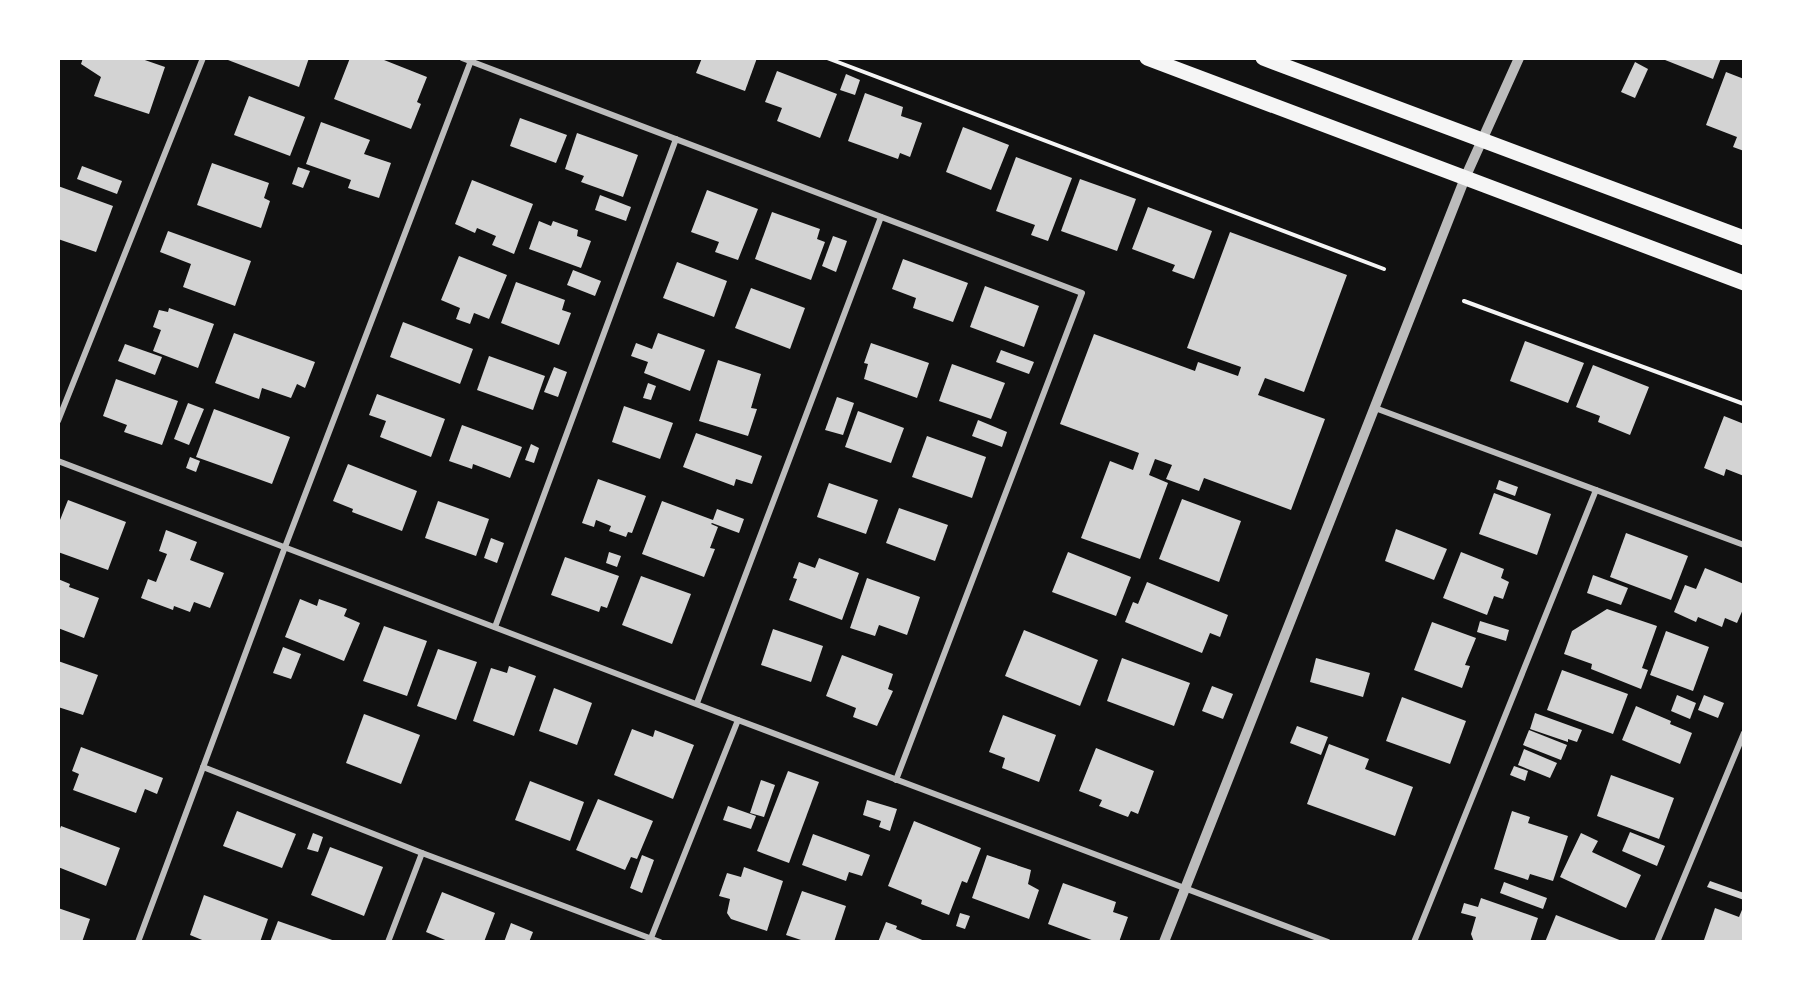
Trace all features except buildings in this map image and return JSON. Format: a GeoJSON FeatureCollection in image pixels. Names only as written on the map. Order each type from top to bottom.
{"type":"FeatureCollection","features":[{"type":"Feature","properties":{"kind":"main road"},"geometry":{"type":"LineString","coordinates":[[1147,58],[1743,283]]}},
{"type":"Feature","properties":{"kind":"main road"},"geometry":{"type":"LineString","coordinates":[[1263,58],[1743,238]]}},
{"type":"Feature","properties":{"kind":"street"},"geometry":{"type":"LineString","coordinates":[[58,421],[202,58]]}},
{"type":"Feature","properties":{"kind":"street"},"geometry":{"type":"LineString","coordinates":[[462,58],[1082,293],[896,780]]}},
{"type":"Feature","properties":{"kind":"street"},"geometry":{"type":"LineString","coordinates":[[1164,942],[1466,178],[1519,58]]}},
{"type":"Feature","properties":{"kind":"street"},"geometry":{"type":"LineString","coordinates":[[138,942],[285,547],[471,60]]}},
{"type":"Feature","properties":{"kind":"street"},"geometry":{"type":"LineString","coordinates":[[495,627],[676,140]]}},
{"type":"Feature","properties":{"kind":"street"},"geometry":{"type":"LineString","coordinates":[[696,703],[881,217]]}},
{"type":"Feature","properties":{"kind":"street"},"geometry":{"type":"LineString","coordinates":[[1375,408],[1743,545]]}},
{"type":"Feature","properties":{"kind":"street"},"geometry":{"type":"LineString","coordinates":[[58,461],[1328,942]]}},
{"type":"Feature","properties":{"kind":"street"},"geometry":{"type":"LineString","coordinates":[[1414,942],[1596,490]]}},
{"type":"Feature","properties":{"kind":"street"},"geometry":{"type":"LineString","coordinates":[[651,938],[738,720]]}},
{"type":"Feature","properties":{"kind":"street"},"geometry":{"type":"LineString","coordinates":[[1657,942],[1743,732]]}},
{"type":"Feature","properties":{"kind":"street"},"geometry":{"type":"LineString","coordinates":[[203,767],[422,853],[660,942]]}},
{"type":"Feature","properties":{"kind":"street"},"geometry":{"type":"LineString","coordinates":[[388,942],[422,853]]}},
{"type":"Feature","properties":{"kind":"path"},"geometry":{"type":"LineString","coordinates":[[827,58],[1384,269]]}},
{"type":"Feature","properties":{"kind":"path"},"geometry":{"type":"LineString","coordinates":[[1464,301],[1743,404]]}}]}
